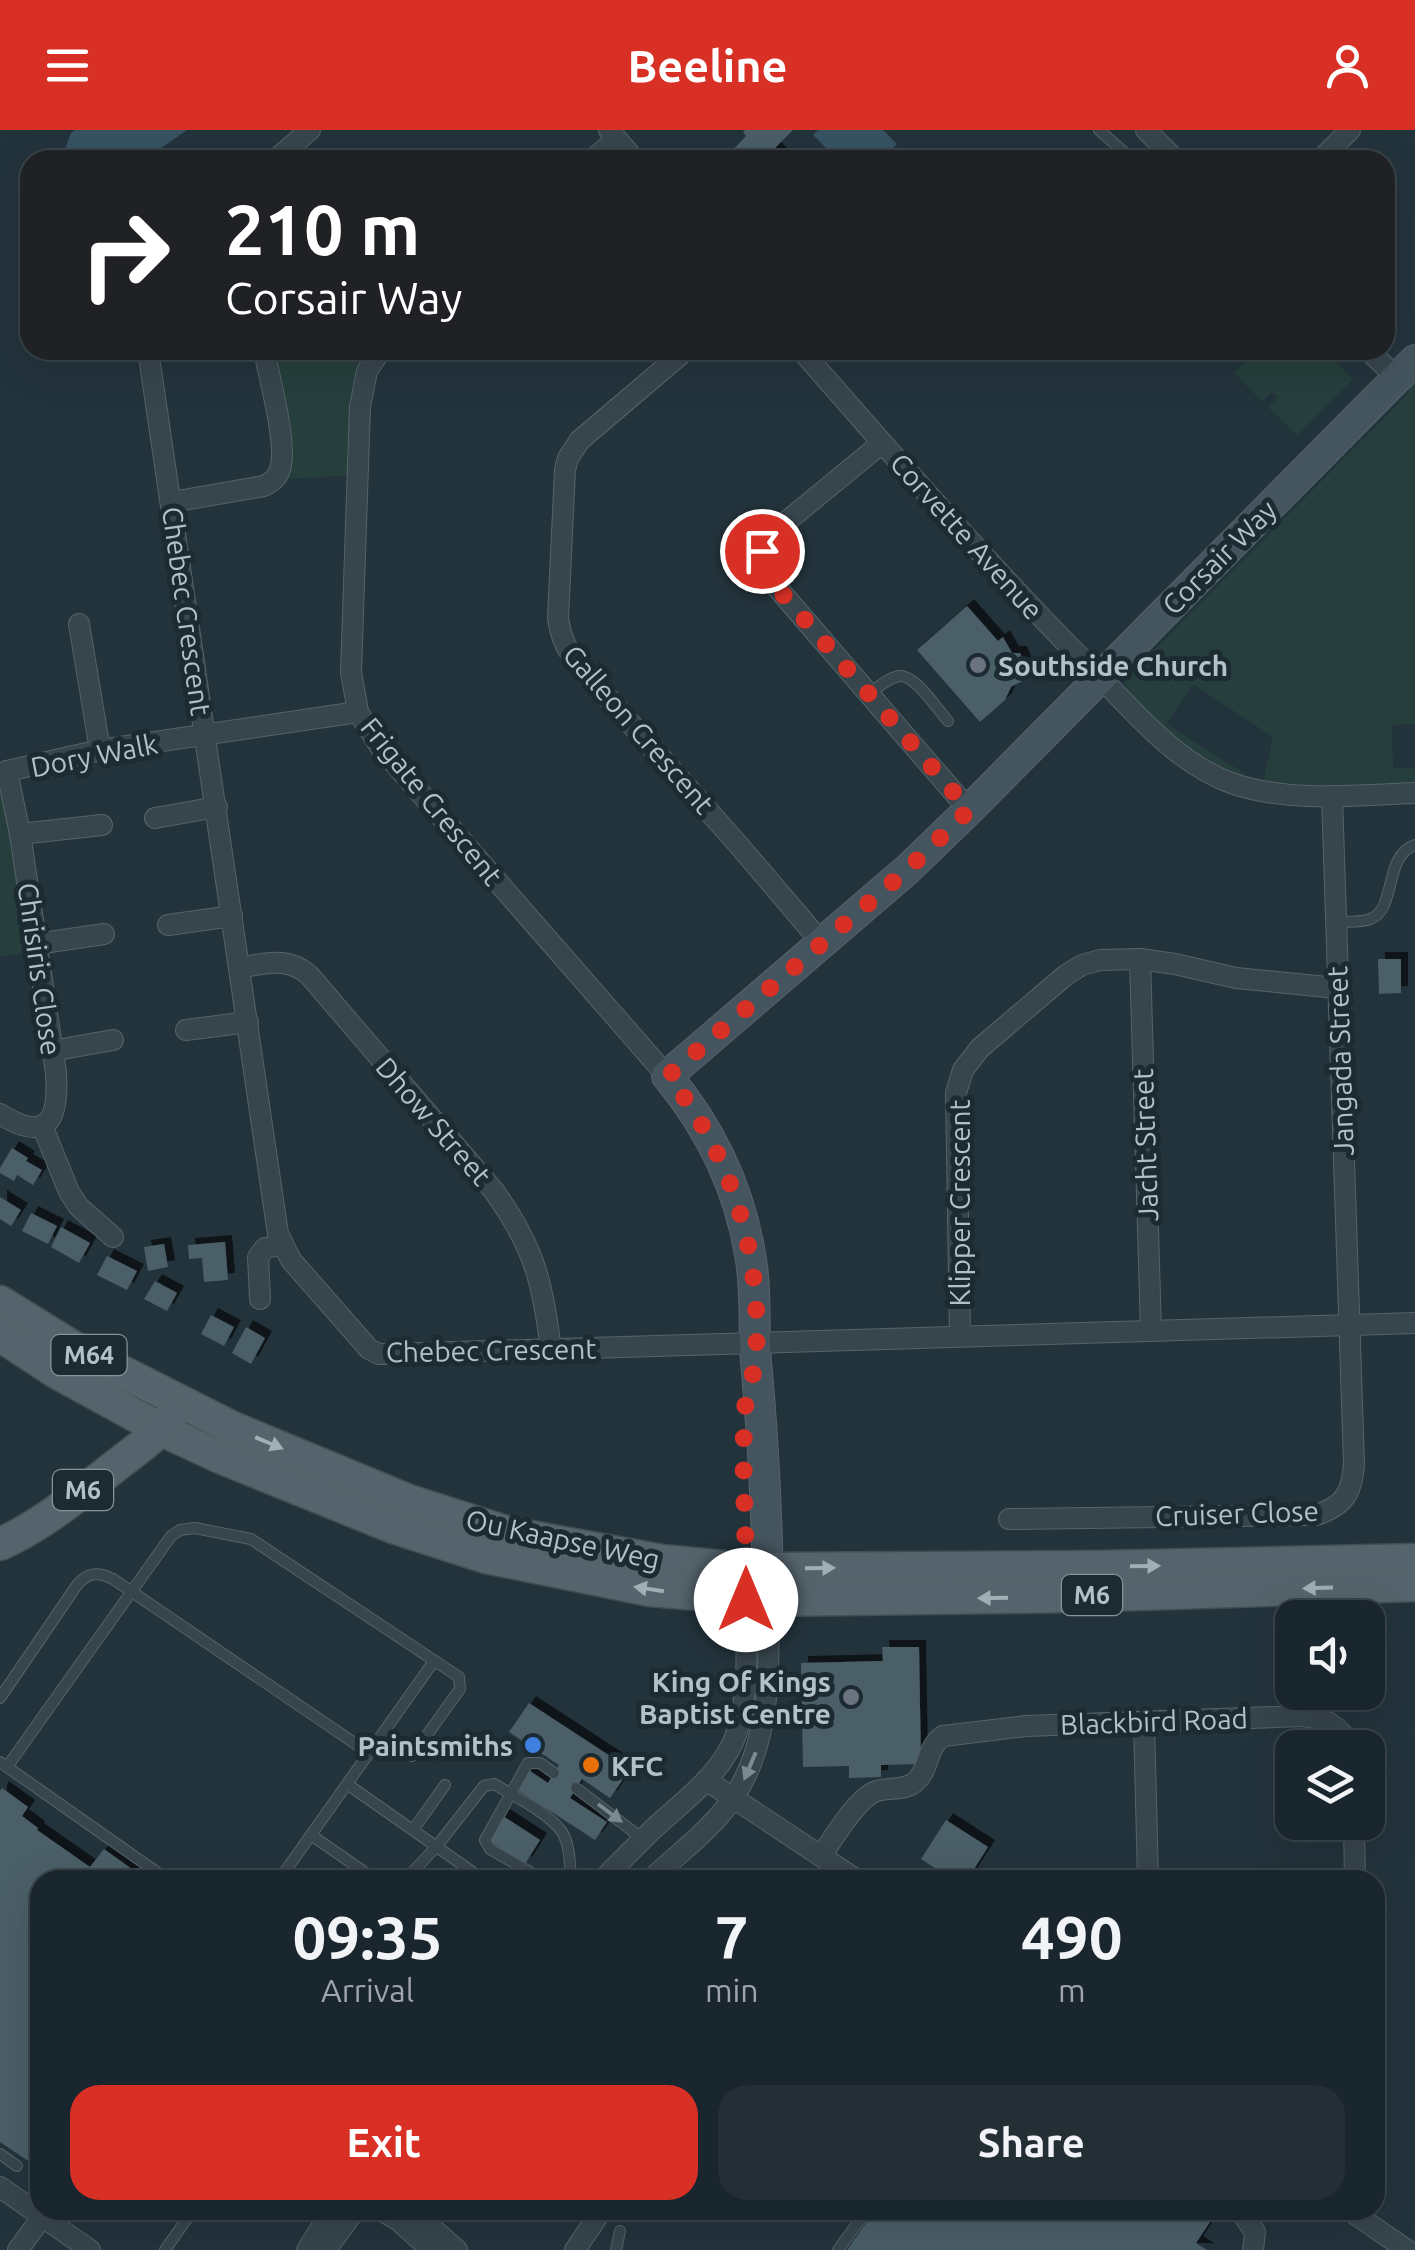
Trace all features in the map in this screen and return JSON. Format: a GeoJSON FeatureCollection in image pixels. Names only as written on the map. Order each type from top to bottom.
{"type":"FeatureCollection","features":[{"type":"Feature","properties":{"kind":"main road","name":"Ou Kaapse Weg"},"geometry":{"type":"LineString","coordinates":[[0,1302],[71,1346],[180,1402],[410,1501],[509,1533],[662,1561],[757,1584],[1018,1597],[1415,1585]]}},
{"type":"Feature","properties":{"kind":"main road","name":"Ou Kaapse Weg"},"geometry":{"type":"LineString","coordinates":[[0,1336],[56,1372],[162,1430],[393,1528],[486,1557],[650,1590],[1046,1568],[1415,1560]]}},
{"type":"Feature","properties":{"kind":"main road","name":"M6"},"geometry":{"type":"LineString","coordinates":[[0,1544],[67,1502],[162,1430],[180,1402]]}},
{"type":"Feature","properties":{"kind":"street"},"geometry":{"type":"LineString","coordinates":[[287,150],[310,130]]}},
{"type":"Feature","properties":{"kind":"street"},"geometry":{"type":"LineString","coordinates":[[1146,130],[1162,150]]}},
{"type":"Feature","properties":{"kind":"street"},"geometry":{"type":"LineString","coordinates":[[1330,150],[1350,130]]}},
{"type":"Feature","properties":{"kind":"street","name":"Chebec Crescent"},"geometry":{"type":"LineString","coordinates":[[150,360],[276,1222],[291,1260],[361,1341],[379,1354],[756,1350],[960,1336],[1415,1323]]}},
{"type":"Feature","properties":{"kind":"street"},"geometry":{"type":"LineString","coordinates":[[172,502],[274,481],[281,466],[281,443],[266,360]]}},
{"type":"Feature","properties":{"kind":"street","name":"Frigate Crescent"},"geometry":{"type":"LineString","coordinates":[[374,360],[367,371],[360,407],[350,643],[358,712],[381,748],[668,1076]]}},
{"type":"Feature","properties":{"kind":"street","name":"Galleon Crescent"},"geometry":{"type":"LineString","coordinates":[[674,360],[580,440],[568,458],[563,488],[558,618],[561,639],[582,669],[822,943]]}},
{"type":"Feature","properties":{"kind":"street","name":"Corvette Avenue"},"geometry":{"type":"LineString","coordinates":[[809,360],[1015,592],[1161,738],[1196,767],[1231,783],[1290,796],[1415,793]]}},
{"type":"Feature","properties":{"kind":"street","name":"Corsair Way"},"geometry":{"type":"LineString","coordinates":[[668,1076],[908,869],[1406,369]]}},
{"type":"Feature","properties":{"kind":"street"},"geometry":{"type":"LineString","coordinates":[[882,443],[775,531],[766,542],[761,561],[768,577],[969,810]]}},
{"type":"Feature","properties":{"kind":"street"},"geometry":{"type":"LineString","coordinates":[[79,624],[100,750]]}},
{"type":"Feature","properties":{"kind":"street","name":"Dory Walk"},"geometry":{"type":"LineString","coordinates":[[4,774],[100,750],[358,712]]}},
{"type":"Feature","properties":{"kind":"street","name":"Chrisiris Close"},"geometry":{"type":"LineString","coordinates":[[4,774],[20,834],[56,1073],[57,1104],[54,1114],[42,1125]]}},
{"type":"Feature","properties":{"kind":"street","name":"Jangada Street"},"geometry":{"type":"LineString","coordinates":[[1332,796],[1348,1325]]}},
{"type":"Feature","properties":{"kind":"street"},"geometry":{"type":"LineString","coordinates":[[155,818],[216,807]]}},
{"type":"Feature","properties":{"kind":"street"},"geometry":{"type":"LineString","coordinates":[[20,834],[102,825]]}},
{"type":"Feature","properties":{"kind":"street"},"geometry":{"type":"LineString","coordinates":[[168,925],[232,916]]}},
{"type":"Feature","properties":{"kind":"street"},"geometry":{"type":"LineString","coordinates":[[36,944],[104,934]]}},
{"type":"Feature","properties":{"kind":"street","name":"Klipper Crescent"},"geometry":{"type":"LineString","coordinates":[[960,1336],[956,1093],[963,1070],[980,1048],[1066,975],[1100,960],[1140,958],[1236,978],[1338,988]]}},
{"type":"Feature","properties":{"kind":"street","name":"Jacht Street"},"geometry":{"type":"LineString","coordinates":[[1140,958],[1150,1331]]}},
{"type":"Feature","properties":{"kind":"street","name":"Dhow Street"},"geometry":{"type":"LineString","coordinates":[[240,968],[288,963],[309,975],[494,1190],[531,1253],[546,1309],[551,1351]]}},
{"type":"Feature","properties":{"kind":"street"},"geometry":{"type":"LineString","coordinates":[[186,1030],[248,1022]]}},
{"type":"Feature","properties":{"kind":"street"},"geometry":{"type":"LineString","coordinates":[[52,1051],[113,1040]]}},
{"type":"Feature","properties":{"kind":"street"},"geometry":{"type":"LineString","coordinates":[[661,1870],[733,1798],[748,1774],[766,1696],[746,1404],[756,1350],[751,1256],[726,1171],[697,1115],[668,1076]]}},
{"type":"Feature","properties":{"kind":"street"},"geometry":{"type":"LineString","coordinates":[[0,1114],[27,1128],[42,1125],[78,1206],[113,1237]]}},
{"type":"Feature","properties":{"kind":"street"},"geometry":{"type":"LineString","coordinates":[[260,1299],[258,1257],[265,1248],[282,1245]]}},
{"type":"Feature","properties":{"kind":"street","name":"Cruiser Close"},"geometry":{"type":"LineString","coordinates":[[1010,1519],[1316,1514],[1331,1510],[1343,1500],[1352,1481],[1348,1325]]}},
{"type":"Feature","properties":{"kind":"street"},"geometry":{"type":"LineString","coordinates":[[612,1870],[693,1795],[726,1755],[742,1714],[757,1584]]}},
{"type":"Feature","properties":{"kind":"street","name":"Blackbird Road"},"geometry":{"type":"LineString","coordinates":[[821,1856],[871,1793],[908,1786],[917,1780],[936,1741],[943,1736],[1026,1726],[1303,1716],[1323,1718],[1340,1730]]}},
{"type":"Feature","properties":{"kind":"street"},"geometry":{"type":"LineString","coordinates":[[1144,1722],[1148,1870]]}},
{"type":"Feature","properties":{"kind":"street"},"geometry":{"type":"LineString","coordinates":[[706,1780],[842,1870]]}},
{"type":"Feature","properties":{"kind":"street"},"geometry":{"type":"LineString","coordinates":[[1354,1840],[1355,1870]]}},
{"type":"Feature","properties":{"kind":"street"},"geometry":{"type":"LineString","coordinates":[[671,1870],[692,1841]]}},
{"type":"Feature","properties":{"kind":"street"},"geometry":{"type":"LineString","coordinates":[[0,2187],[30,2205]]}},
{"type":"Feature","properties":{"kind":"street"},"geometry":{"type":"LineString","coordinates":[[18,2250],[39,2220]]}},
{"type":"Feature","properties":{"kind":"street"},"geometry":{"type":"LineString","coordinates":[[53,2220],[90,2250]]}},
{"type":"Feature","properties":{"kind":"street"},"geometry":{"type":"LineString","coordinates":[[307,2250],[326,2220]]}},
{"type":"Feature","properties":{"kind":"street"},"geometry":{"type":"LineString","coordinates":[[326,2250],[348,2220]]}},
{"type":"Feature","properties":{"kind":"street"},"geometry":{"type":"LineString","coordinates":[[396,2220],[431,2250]]}},
{"type":"Feature","properties":{"kind":"street"},"geometry":{"type":"LineString","coordinates":[[424,2220],[458,2250]]}},
{"type":"Feature","properties":{"kind":"street"},"geometry":{"type":"LineString","coordinates":[[435,2220],[458,2250]]}},
{"type":"Feature","properties":{"kind":"street"},"geometry":{"type":"LineString","coordinates":[[576,2249],[595,2220]]}},
{"type":"Feature","properties":{"kind":"street"},"geometry":{"type":"LineString","coordinates":[[1246,2220],[1254,2232],[1253,2250]]}},
{"type":"Feature","properties":{"kind":"street"},"geometry":{"type":"LineString","coordinates":[[1364,2220],[1407,2250]]}},
{"type":"Feature","properties":{"kind":"lane"},"geometry":{"type":"LineString","coordinates":[[1099,130],[1122,150]]}},
{"type":"Feature","properties":{"kind":"lane"},"geometry":{"type":"LineString","coordinates":[[869,694],[895,677],[906,677],[916,682],[948,720]]}},
{"type":"Feature","properties":{"kind":"lane"},"geometry":{"type":"LineString","coordinates":[[1336,922],[1376,916],[1399,856],[1415,845]]}},
{"type":"Feature","properties":{"kind":"lane"},"geometry":{"type":"LineString","coordinates":[[154,1870],[4,1764],[170,1536],[180,1530],[195,1528],[251,1538],[459,1677],[461,1686],[412,1756]]}},
{"type":"Feature","properties":{"kind":"lane"},"geometry":{"type":"LineString","coordinates":[[0,1698],[84,1577],[103,1574],[369,1754]]}},
{"type":"Feature","properties":{"kind":"lane"},"geometry":{"type":"LineString","coordinates":[[286,1870],[434,1661]]}},
{"type":"Feature","properties":{"kind":"lane"},"geometry":{"type":"LineString","coordinates":[[527,1870],[490,1849],[485,1838],[528,1763],[536,1762],[554,1772]]}},
{"type":"Feature","properties":{"kind":"lane"},"geometry":{"type":"LineString","coordinates":[[347,1784],[470,1870]]}},
{"type":"Feature","properties":{"kind":"lane"},"geometry":{"type":"LineString","coordinates":[[414,1870],[484,1786],[494,1784],[543,1815],[562,1833],[570,1870]]}},
{"type":"Feature","properties":{"kind":"lane"},"geometry":{"type":"LineString","coordinates":[[413,1830],[445,1785]]}},
{"type":"Feature","properties":{"kind":"lane"},"geometry":{"type":"LineString","coordinates":[[576,1788],[643,1840]]}},
{"type":"Feature","properties":{"kind":"lane"},"geometry":{"type":"LineString","coordinates":[[312,1835],[362,1870]]}},
{"type":"Feature","properties":{"kind":"lane"},"geometry":{"type":"LineString","coordinates":[[0,2154],[17,2166]]}},
{"type":"Feature","properties":{"kind":"lane"},"geometry":{"type":"LineString","coordinates":[[165,2250],[186,2220]]}},
{"type":"Feature","properties":{"kind":"lane"},"geometry":{"type":"LineString","coordinates":[[838,2250],[860,2220]]}},
{"type":"Feature","properties":{"kind":"lane"},"geometry":{"type":"LineString","coordinates":[[616,2250],[620,2231]]}},
{"type":"Feature","properties":{"kind":"green space"},"geometry":{"type":"Polygon","coordinates":[[[269,360],[358,360],[371,364],[359,475],[271,480],[282,460],[269,360]]]}},
{"type":"Feature","properties":{"kind":"green space"},"geometry":{"type":"Polygon","coordinates":[[[1246,360],[1334,360],[1353,379],[1297,435],[1268,407],[1278,397],[1272,392],[1262,401],[1234,373],[1246,360]]]}},
{"type":"Feature","properties":{"kind":"green space"},"geometry":{"type":"Polygon","coordinates":[[[1415,379],[1415,724],[1392,725],[1393,768],[1415,768],[1415,784],[1292,787],[1263,783],[1273,737],[1193,684],[1166,724],[1245,774],[1243,778],[1221,770],[1187,749],[1127,691],[1123,674],[1141,651],[1153,651],[1409,393],[1408,386],[1415,379]]]}},
{"type":"Feature","properties":{"kind":"green space"},"geometry":{"type":"Polygon","coordinates":[[[0,796],[12,798],[37,952],[0,956],[0,796]]]}},
{"type":"Feature","properties":{"kind":"water"},"geometry":{"type":"Polygon","coordinates":[[[187,130],[158,150],[65,150],[71,133],[187,130]]]}},
{"type":"Feature","properties":{"kind":"water"},"geometry":{"type":"Polygon","coordinates":[[[818,130],[883,130],[897,144],[891,150],[828,150],[813,135],[818,130]]]}},
{"type":"Feature","properties":{"kind":"building"},"geometry":{"type":"Polygon","coordinates":[[[793,130],[775,150],[733,150],[746,136],[743,132],[793,130]]]}},
{"type":"Feature","properties":{"kind":"building","name":"Southside Church"},"geometry":{"type":"Polygon","coordinates":[[[967,606],[998,641],[1003,637],[1012,653],[1020,653],[1030,677],[1011,687],[1005,700],[980,722],[917,650],[967,606]]]}},
{"type":"Feature","properties":{"kind":"building"},"geometry":{"type":"Polygon","coordinates":[[[1378,959],[1401,959],[1401,993],[1379,994],[1378,959]]]}},
{"type":"Feature","properties":{"kind":"building"},"geometry":{"type":"Polygon","coordinates":[[[12,1148],[42,1170],[33,1185],[17,1175],[14,1181],[0,1173],[12,1148]]]}},
{"type":"Feature","properties":{"kind":"building"},"geometry":{"type":"Polygon","coordinates":[[[0,1197],[21,1210],[11,1226],[0,1219],[0,1197]]]}},
{"type":"Feature","properties":{"kind":"building"},"geometry":{"type":"Polygon","coordinates":[[[31,1213],[57,1226],[48,1244],[22,1231],[31,1213]]]}},
{"type":"Feature","properties":{"kind":"building"},"geometry":{"type":"Polygon","coordinates":[[[61,1227],[90,1243],[79,1263],[51,1247],[61,1227]]]}},
{"type":"Feature","properties":{"kind":"building"},"geometry":{"type":"Polygon","coordinates":[[[225,1242],[228,1280],[204,1282],[202,1258],[189,1259],[188,1245],[225,1242]]]}},
{"type":"Feature","properties":{"kind":"building"},"geometry":{"type":"Polygon","coordinates":[[[164,1244],[168,1267],[148,1271],[144,1247],[164,1244]]]}},
{"type":"Feature","properties":{"kind":"building"},"geometry":{"type":"Polygon","coordinates":[[[107,1256],[137,1271],[127,1290],[97,1275],[107,1256]]]}},
{"type":"Feature","properties":{"kind":"building"},"geometry":{"type":"Polygon","coordinates":[[[155,1281],[177,1293],[167,1311],[144,1299],[155,1281]]]}},
{"type":"Feature","properties":{"kind":"building"},"geometry":{"type":"Polygon","coordinates":[[[211,1315],[234,1327],[224,1346],[201,1334],[211,1315]]]}},
{"type":"Feature","properties":{"kind":"building"},"geometry":{"type":"Polygon","coordinates":[[[246,1327],[265,1338],[251,1364],[232,1353],[246,1327]]]}},
{"type":"Feature","properties":{"kind":"building"},"geometry":{"type":"Polygon","coordinates":[[[882,1647],[919,1647],[921,1764],[881,1765],[881,1777],[849,1778],[849,1766],[803,1767],[801,1663],[883,1661],[882,1647]]]}},
{"type":"Feature","properties":{"kind":"building"},"geometry":{"type":"Polygon","coordinates":[[[529,1703],[630,1769],[610,1798],[582,1779],[570,1798],[607,1822],[595,1840],[515,1788],[527,1769],[548,1783],[559,1765],[509,1732],[529,1703]]]}},
{"type":"Feature","properties":{"kind":"building"},"geometry":{"type":"Polygon","coordinates":[[[2,1788],[28,1807],[22,1816],[37,1830],[90,1867],[104,1849],[133,1870],[30,1870],[30,2162],[0,2142],[2,1788]]]}},
{"type":"Feature","properties":{"kind":"building"},"geometry":{"type":"Polygon","coordinates":[[[503,1816],[540,1840],[525,1864],[488,1840],[503,1816]]]}},
{"type":"Feature","properties":{"kind":"building"},"geometry":{"type":"Polygon","coordinates":[[[946,1820],[988,1847],[973,1870],[938,1870],[921,1859],[946,1820]]]}},
{"type":"Feature","properties":{"kind":"building"},"geometry":{"type":"Polygon","coordinates":[[[868,2220],[1211,2220],[1196,2243],[1207,2250],[847,2250],[868,2220]]]}},
{"type":"Feature","properties":{"kind":"place","name":"Southside Church"},"geometry":{"type":"Point","coordinates":[978,665]}},
{"type":"Feature","properties":{"kind":"place","name":"King Of Kings Baptist Centre"},"geometry":{"type":"Point","coordinates":[851,1697]}},
{"type":"Feature","properties":{"kind":"place","name":"Paintsmiths"},"geometry":{"type":"Point","coordinates":[533,1745]}},
{"type":"Feature","properties":{"kind":"place","name":"KFC"},"geometry":{"type":"Point","coordinates":[591,1765]}},
{"type":"Feature","properties":{"kind":"route"},"geometry":{"type":"LineString","coordinates":[[746,1600],[746,1404],[756,1357],[751,1256],[726,1171],[697,1115],[668,1076],[908,869],[969,810],[768,577],[761,561],[762,551]]}}]}
